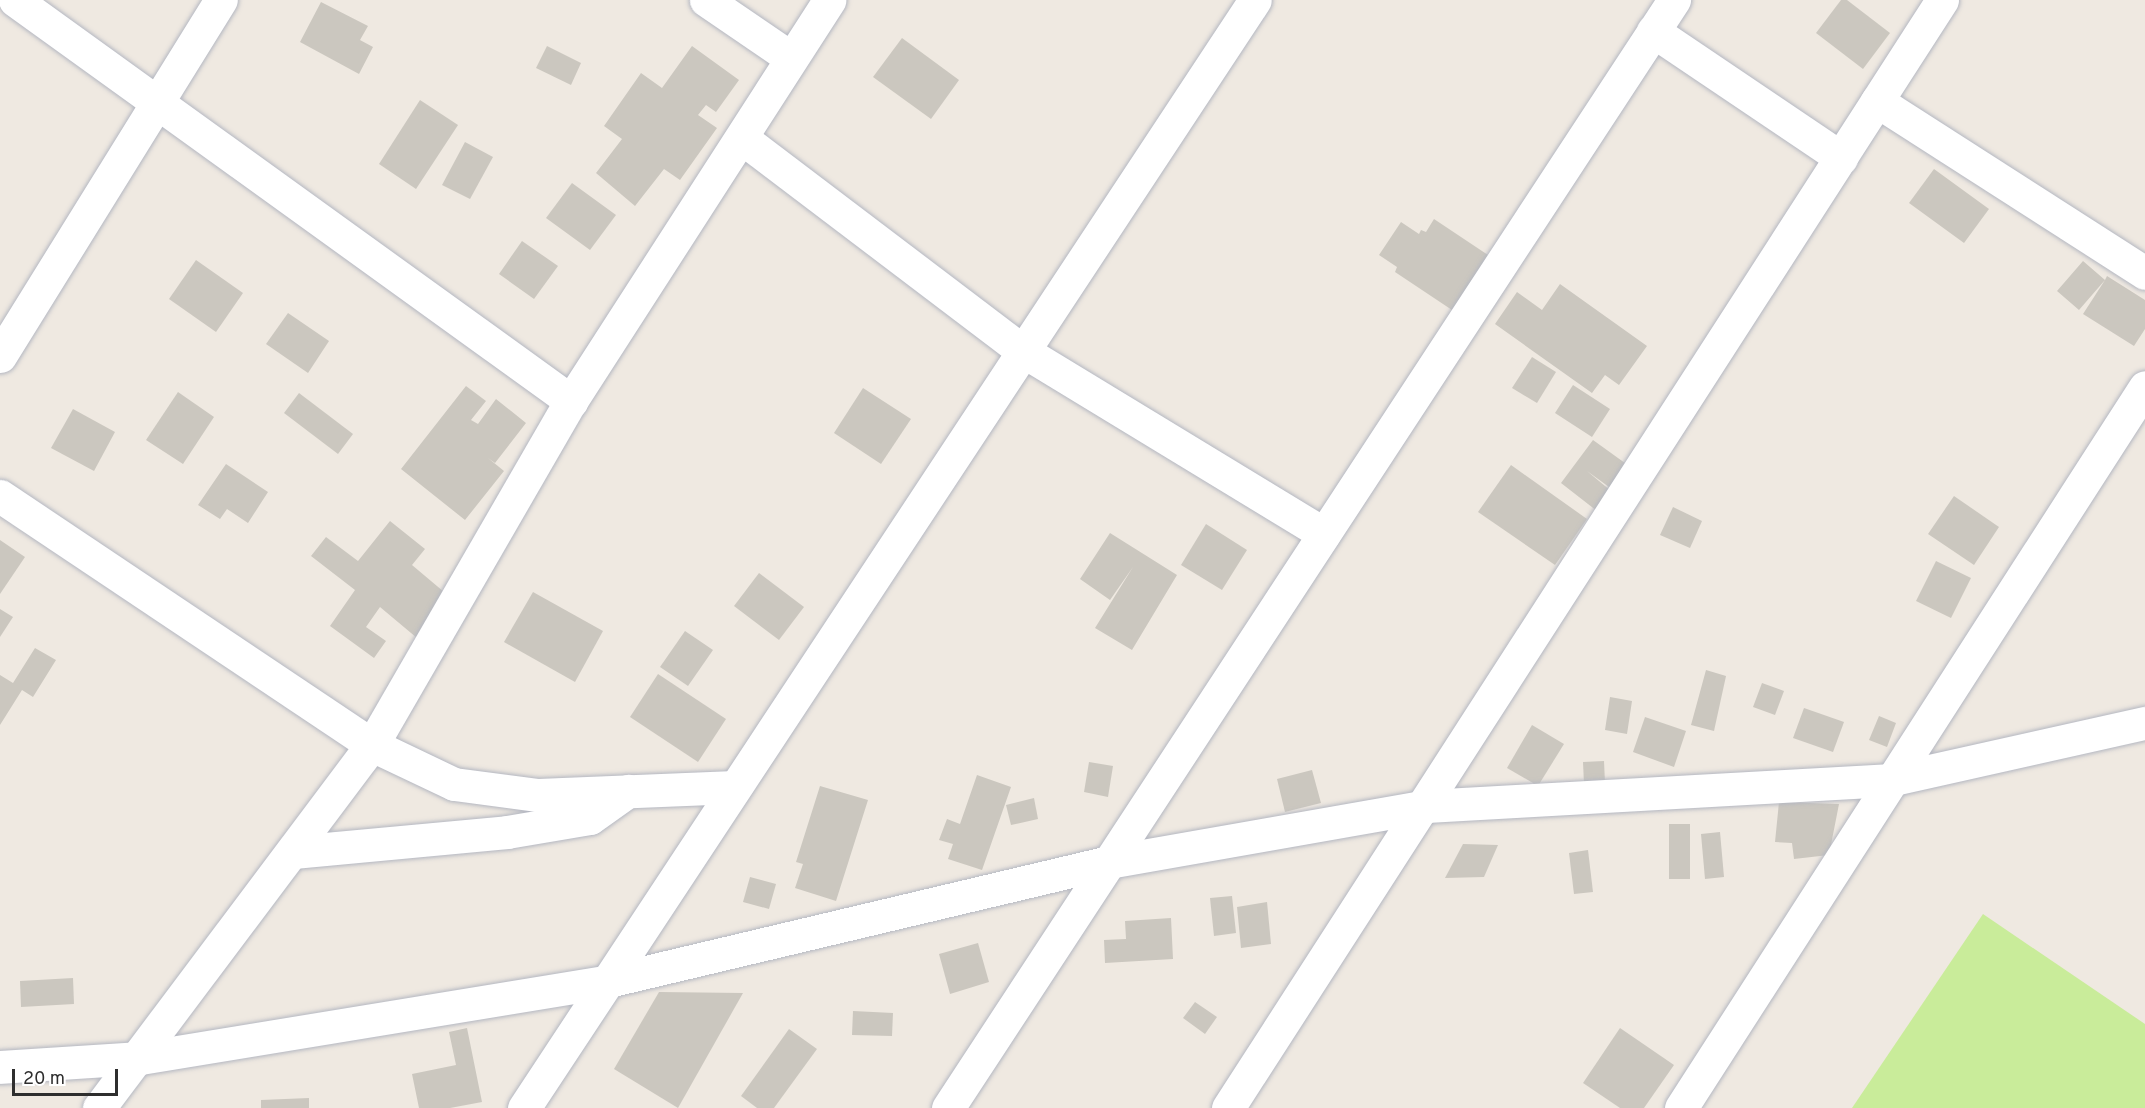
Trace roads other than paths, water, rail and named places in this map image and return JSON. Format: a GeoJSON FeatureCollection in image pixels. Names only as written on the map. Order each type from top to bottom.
{"type":"FeatureCollection","features":[{"type":"Feature","properties":{"kind":"street"},"geometry":{"type":"LineString","coordinates":[[15,0],[571,401]]}},
{"type":"Feature","properties":{"kind":"street"},"geometry":{"type":"LineString","coordinates":[[0,356],[221,0]]}},
{"type":"Feature","properties":{"kind":"street"},"geometry":{"type":"LineString","coordinates":[[706,0],[791,58]]}},
{"type":"Feature","properties":{"kind":"street"},"geometry":{"type":"LineString","coordinates":[[99,1108],[140,1058],[372,745],[571,401],[829,0]]}},
{"type":"Feature","properties":{"kind":"street"},"geometry":{"type":"LineString","coordinates":[[524,1108],[1255,0]]}},
{"type":"Feature","properties":{"kind":"street"},"geometry":{"type":"LineString","coordinates":[[948,1108],[1674,0]]}},
{"type":"Feature","properties":{"kind":"street"},"geometry":{"type":"LineString","coordinates":[[1228,1108],[1425,806],[1942,0]]}},
{"type":"Feature","properties":{"kind":"street"},"geometry":{"type":"LineString","coordinates":[[1653,32],[1841,158]]}},
{"type":"Feature","properties":{"kind":"street"},"geometry":{"type":"LineString","coordinates":[[1877,101],[2145,273]]}},
{"type":"Feature","properties":{"kind":"street"},"geometry":{"type":"LineString","coordinates":[[742,138],[1023,351],[1324,534]]}},
{"type":"Feature","properties":{"kind":"street"},"geometry":{"type":"LineString","coordinates":[[1682,1108],[1889,780],[2145,387]]}},
{"type":"Feature","properties":{"kind":"street"},"geometry":{"type":"LineString","coordinates":[[0,496],[372,745],[454,784],[538,795],[735,787]]}},
{"type":"Feature","properties":{"kind":"street"},"geometry":{"type":"LineString","coordinates":[[0,1067],[140,1058],[608,981],[1109,862],[1425,806],[1889,780],[2145,723]]}},
{"type":"Feature","properties":{"kind":"street"},"geometry":{"type":"LineString","coordinates":[[292,852],[507,832],[590,818],[628,791]]}}]}
